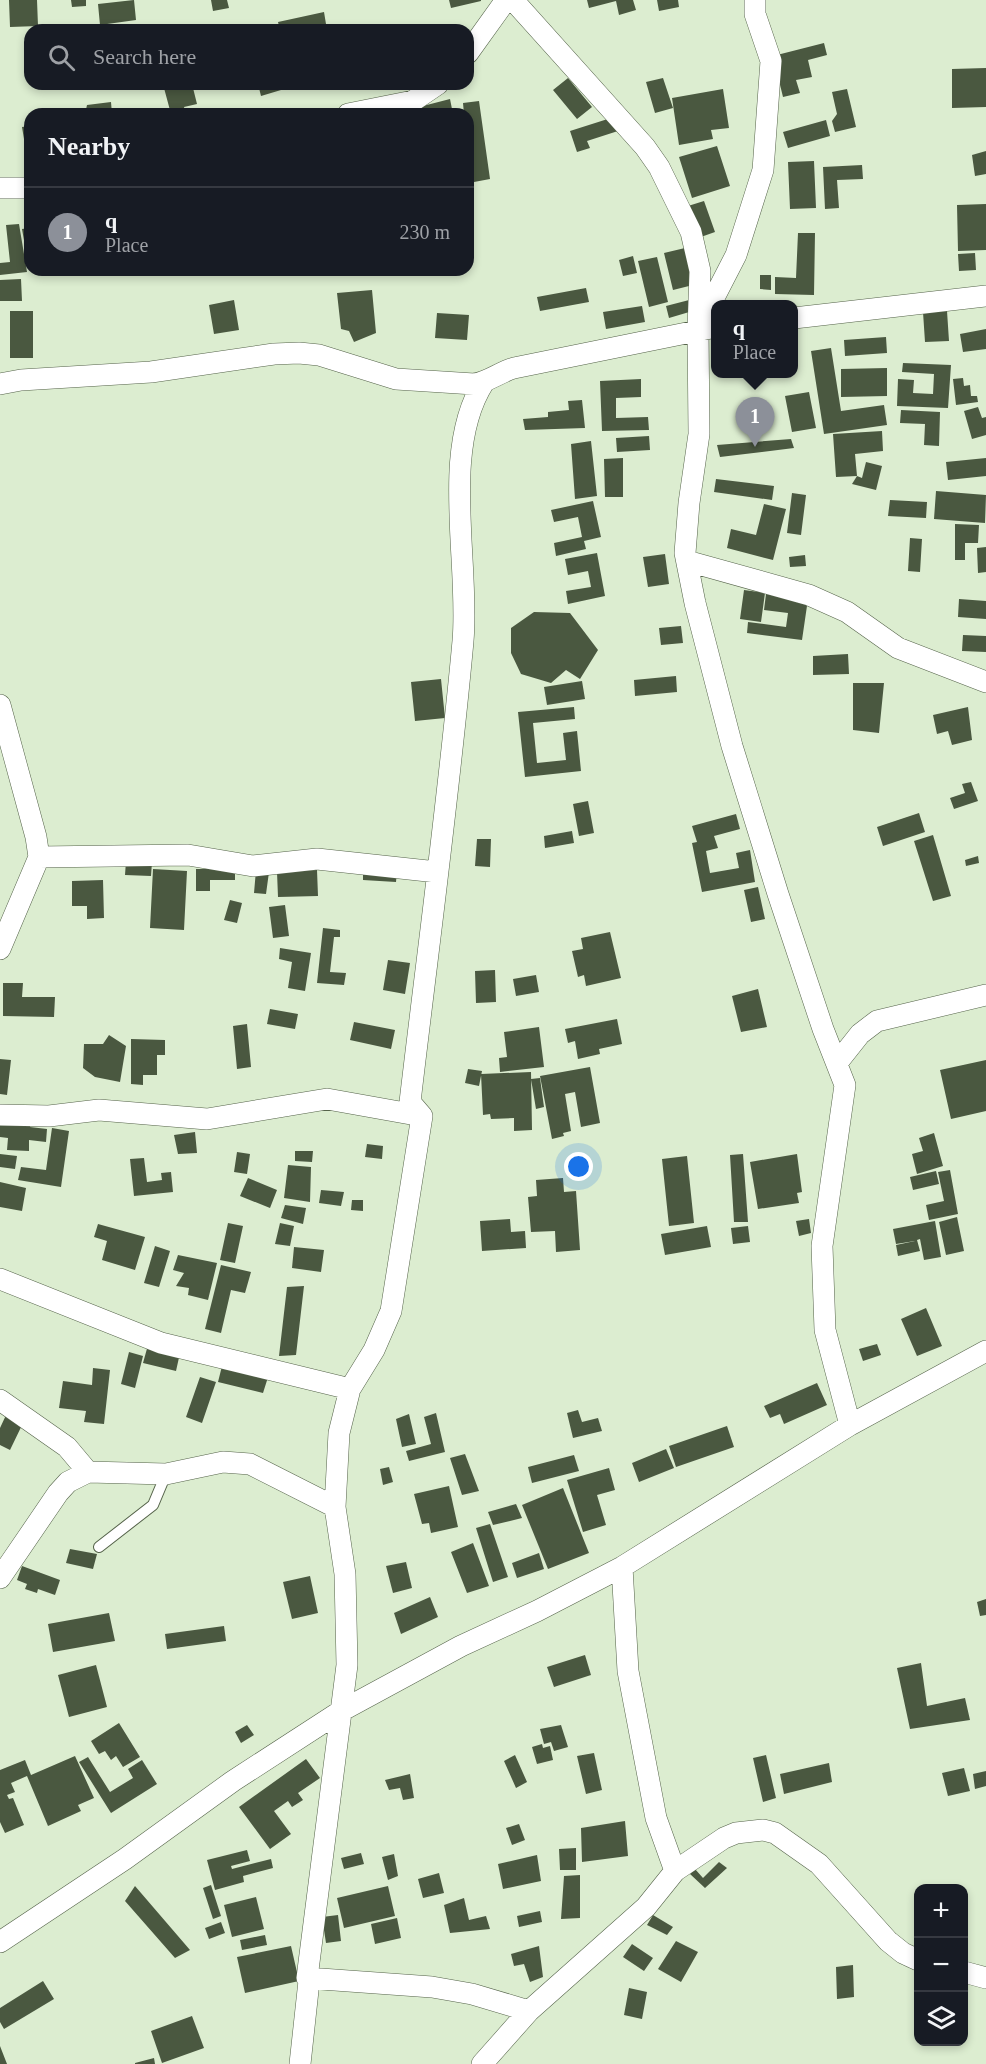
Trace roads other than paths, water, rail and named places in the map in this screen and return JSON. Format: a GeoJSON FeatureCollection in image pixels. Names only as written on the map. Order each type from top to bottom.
{"type":"FeatureCollection","features":[{"type":"Feature","properties":{"kind":"street"},"geometry":{"type":"LineString","coordinates":[[474,45],[506,0]]}},
{"type":"Feature","properties":{"kind":"street"},"geometry":{"type":"LineString","coordinates":[[513,0],[630,128],[659,167],[691,232],[697,254],[707,328],[699,434],[689,503],[687,561],[732,746],[802,968],[845,1086],[822,1246],[825,1330],[850,1425]]}},
{"type":"Feature","properties":{"kind":"street"},"geometry":{"type":"LineString","coordinates":[[718,300],[736,255],[763,170],[771,61],[755,14],[755,0]]}},
{"type":"Feature","properties":{"kind":"street"},"geometry":{"type":"LineString","coordinates":[[378,108],[413,101],[429,90]]}},
{"type":"Feature","properties":{"kind":"street"},"geometry":{"type":"LineString","coordinates":[[0,188],[24,188]]}},
{"type":"Feature","properties":{"kind":"street"},"geometry":{"type":"LineString","coordinates":[[798,318],[986,296]]}},
{"type":"Feature","properties":{"kind":"street"},"geometry":{"type":"LineString","coordinates":[[300,2064],[309,1981],[307,1978],[347,1665],[347,1607],[335,1507],[339,1433],[350,1389],[375,1350],[391,1311],[422,1116],[410,1102],[464,629],[462,443],[474,398],[484,382],[491,376],[514,368],[707,328]]}},
{"type":"Feature","properties":{"kind":"street"},"geometry":{"type":"LineString","coordinates":[[0,384],[21,380],[151,372],[274,354],[299,353],[319,355],[396,379],[464,384],[484,382]]}},
{"type":"Feature","properties":{"kind":"street"},"geometry":{"type":"LineString","coordinates":[[687,561],[809,595],[847,612],[898,648],[986,682]]}},
{"type":"Feature","properties":{"kind":"street"},"geometry":{"type":"LineString","coordinates":[[0,705],[36,837],[39,857],[0,949]]}},
{"type":"Feature","properties":{"kind":"street"},"geometry":{"type":"LineString","coordinates":[[39,857],[188,855],[253,866],[317,859],[437,872]]}},
{"type":"Feature","properties":{"kind":"street"},"geometry":{"type":"LineString","coordinates":[[837,1063],[860,1034],[877,1021],[986,995]]}},
{"type":"Feature","properties":{"kind":"street"},"geometry":{"type":"LineString","coordinates":[[0,1115],[49,1116],[99,1110],[207,1119],[327,1099],[422,1116]]}},
{"type":"Feature","properties":{"kind":"street"},"geometry":{"type":"LineString","coordinates":[[0,1279],[161,1343],[350,1389]]}},
{"type":"Feature","properties":{"kind":"street"},"geometry":{"type":"LineString","coordinates":[[0,1942],[125,1858],[233,1781],[341,1711],[461,1646],[537,1611],[622,1567],[850,1425],[986,1351]]}},
{"type":"Feature","properties":{"kind":"street"},"geometry":{"type":"LineString","coordinates":[[0,1400],[67,1447],[88,1472]]}},
{"type":"Feature","properties":{"kind":"street"},"geometry":{"type":"LineString","coordinates":[[0,1578],[57,1493],[68,1482],[88,1472],[166,1474],[223,1462],[250,1464],[335,1507]]}},
{"type":"Feature","properties":{"kind":"street"},"geometry":{"type":"LineString","coordinates":[[622,1567],[628,1671],[656,1818],[675,1871]]}},
{"type":"Feature","properties":{"kind":"street"},"geometry":{"type":"LineString","coordinates":[[483,2064],[529,2011],[646,1907],[675,1871],[724,1838],[751,1831],[775,1833],[819,1864],[888,1941],[914,1958]]}},
{"type":"Feature","properties":{"kind":"street"},"geometry":{"type":"LineString","coordinates":[[968,1973],[986,1978]]}},
{"type":"Feature","properties":{"kind":"street"},"geometry":{"type":"LineString","coordinates":[[307,1978],[444,1989],[529,2011]]}},
{"type":"Feature","properties":{"kind":"lane"},"geometry":{"type":"LineString","coordinates":[[99,1547],[153,1505],[166,1474]]}},
{"type":"Feature","properties":{"kind":"place","name":"q"},"geometry":{"type":"Point","coordinates":[755,447]}}]}
